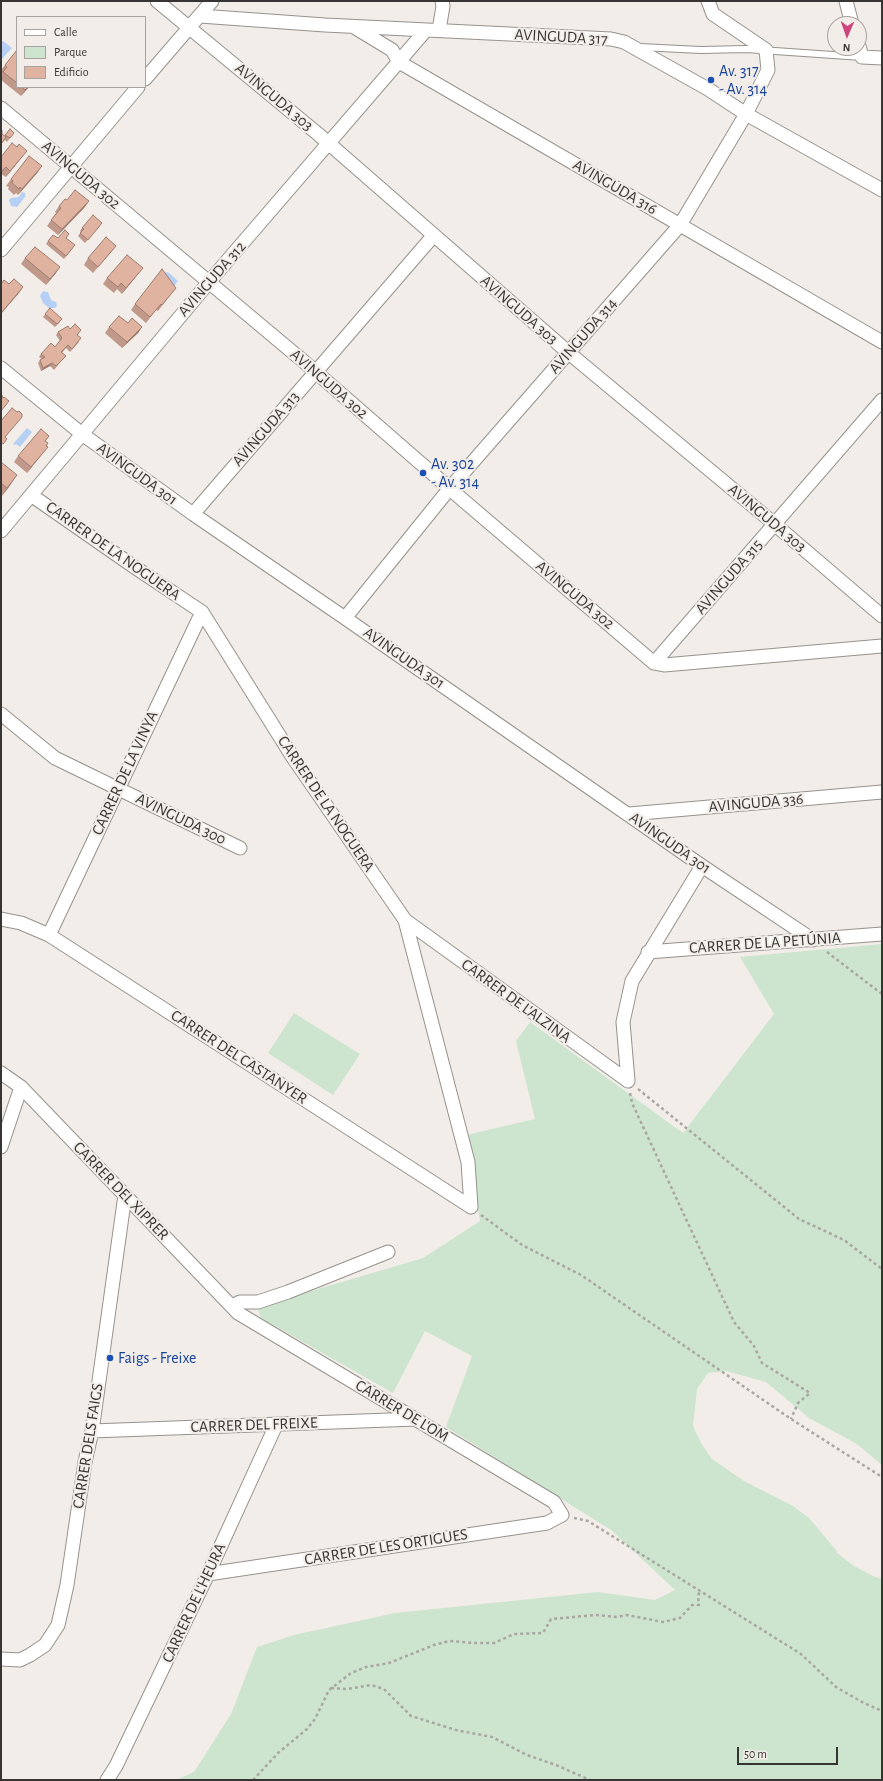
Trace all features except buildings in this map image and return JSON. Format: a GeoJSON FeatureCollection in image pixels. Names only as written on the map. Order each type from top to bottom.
{"type":"FeatureCollection","features":[{"type":"Feature","properties":{"kind":"street","name":"AVINGUDA 303"},"geometry":{"type":"LineString","coordinates":[[157,1],[329,143],[569,353],[882,616]]}},
{"type":"Feature","properties":{"kind":"street"},"geometry":{"type":"LineString","coordinates":[[146,78],[212,1]]}},
{"type":"Feature","properties":{"kind":"street"},"geometry":{"type":"LineString","coordinates":[[433,30],[444,6],[442,1]]}},
{"type":"Feature","properties":{"kind":"street"},"geometry":{"type":"LineString","coordinates":[[708,1],[712,14],[766,50]]}},
{"type":"Feature","properties":{"kind":"street"},"geometry":{"type":"LineString","coordinates":[[846,1],[850,16]]}},
{"type":"Feature","properties":{"kind":"street","name":"AVINGUDA 317"},"geometry":{"type":"LineString","coordinates":[[200,16],[353,26],[611,39],[624,42],[708,89],[746,114],[882,190]]}},
{"type":"Feature","properties":{"kind":"street","name":"AVINGUDA 316"},"geometry":{"type":"LineString","coordinates":[[353,26],[392,50],[399,62],[882,342]]}},
{"type":"Feature","properties":{"kind":"street","name":"AVINGUDA 312"},"geometry":{"type":"LineString","coordinates":[[1,531],[208,282],[399,62],[433,30]]}},
{"type":"Feature","properties":{"kind":"street","name":"AVINGUDA 314"},"geometry":{"type":"LineString","coordinates":[[345,618],[450,488],[680,225],[746,114],[768,70],[766,50]]}},
{"type":"Feature","properties":{"kind":"street"},"geometry":{"type":"LineString","coordinates":[[867,54],[882,58]]}},
{"type":"Feature","properties":{"kind":"street"},"geometry":{"type":"LineString","coordinates":[[1,250],[137,88]]}},
{"type":"Feature","properties":{"kind":"street","name":"AVINGUDA 302"},"geometry":{"type":"LineString","coordinates":[[1,108],[317,372],[654,663]]}},
{"type":"Feature","properties":{"kind":"street","name":"AVINGUDA 313"},"geometry":{"type":"LineString","coordinates":[[193,514],[434,235]]}},
{"type":"Feature","properties":{"kind":"street","name":"AVINGUDA 301"},"geometry":{"type":"LineString","coordinates":[[1,368],[82,434],[193,514],[630,814],[702,866],[813,940]]}},
{"type":"Feature","properties":{"kind":"street","name":"AVINGUDA 315"},"geometry":{"type":"LineString","coordinates":[[654,663],[882,400]]}},
{"type":"Feature","properties":{"kind":"street","name":"CARRER DE LA NOGUERA"},"geometry":{"type":"LineString","coordinates":[[31,494],[133,566],[202,612],[292,756],[405,920],[468,1162],[471,1207]]}},
{"type":"Feature","properties":{"kind":"street","name":"CARRER DE LA VINYA"},"geometry":{"type":"LineString","coordinates":[[49,935],[202,612]]}},
{"type":"Feature","properties":{"kind":"street"},"geometry":{"type":"LineString","coordinates":[[654,663],[664,665],[882,646]]}},
{"type":"Feature","properties":{"kind":"street","name":"AVINGUDA 300"},"geometry":{"type":"LineString","coordinates":[[1,714],[55,758],[240,848]]}},
{"type":"Feature","properties":{"kind":"street","name":"AVINGUDA 336"},"geometry":{"type":"LineString","coordinates":[[630,814],[882,792]]}},
{"type":"Feature","properties":{"kind":"street"},"geometry":{"type":"LineString","coordinates":[[628,1081],[623,1022],[632,980],[702,866]]}},
{"type":"Feature","properties":{"kind":"street","name":"CARRER DEL CASTANYER"},"geometry":{"type":"LineString","coordinates":[[1,920],[21,923],[49,935],[471,1207]]}},
{"type":"Feature","properties":{"kind":"street","name":"CARRER DE L'ALZINA"},"geometry":{"type":"LineString","coordinates":[[405,920],[628,1081]]}},
{"type":"Feature","properties":{"kind":"street","name":"CARRER DE LA PETÚNIA"},"geometry":{"type":"LineString","coordinates":[[648,952],[882,934]]}},
{"type":"Feature","properties":{"kind":"street","name":"CARRER DEL XIPRER"},"geometry":{"type":"LineString","coordinates":[[1,1073],[21,1087],[235,1310]]}},
{"type":"Feature","properties":{"kind":"street"},"geometry":{"type":"LineString","coordinates":[[1,1147],[21,1087]]}},
{"type":"Feature","properties":{"kind":"street","name":"CARRER DELS FAIGS"},"geometry":{"type":"LineString","coordinates":[[1,1659],[20,1660],[30,1655],[45,1645],[58,1625],[67,1584],[84,1462],[92,1431],[125,1195]]}},
{"type":"Feature","properties":{"kind":"street"},"geometry":{"type":"LineString","coordinates":[[235,1310],[240,1302],[258,1302],[288,1292],[388,1252]]}},
{"type":"Feature","properties":{"kind":"street","name":"CARRER DE L'OM"},"geometry":{"type":"LineString","coordinates":[[235,1310],[554,1502],[562,1515]]}},
{"type":"Feature","properties":{"kind":"street","name":"CARRER DEL FREIXE"},"geometry":{"type":"LineString","coordinates":[[92,1431],[416,1419]]}},
{"type":"Feature","properties":{"kind":"street","name":"CARRER DE L'HEURA"},"geometry":{"type":"LineString","coordinates":[[107,1780],[116,1766],[208,1574],[276,1425]]}},
{"type":"Feature","properties":{"kind":"street","name":"CARRER DE LES ORTIGUES"},"geometry":{"type":"LineString","coordinates":[[208,1574],[547,1523],[562,1515]]}},
{"type":"Feature","properties":{"kind":"lane"},"geometry":{"type":"LineString","coordinates":[[634,47],[827,51]]}},
{"type":"Feature","properties":{"kind":"path"},"geometry":{"type":"LineString","coordinates":[[813,940],[882,994]]}},
{"type":"Feature","properties":{"kind":"path"},"geometry":{"type":"LineString","coordinates":[[628,1081],[799,1219],[844,1240],[882,1269]]}},
{"type":"Feature","properties":{"kind":"path"},"geometry":{"type":"LineString","coordinates":[[628,1081],[632,1103],[734,1322],[754,1346],[762,1363],[810,1393],[798,1403],[791,1419]]}},
{"type":"Feature","properties":{"kind":"path"},"geometry":{"type":"LineString","coordinates":[[471,1207],[522,1245],[581,1275],[791,1419],[882,1477]]}},
{"type":"Feature","properties":{"kind":"path"},"geometry":{"type":"LineString","coordinates":[[562,1515],[588,1521],[801,1654],[836,1687],[862,1702],[882,1711]]}},
{"type":"Feature","properties":{"kind":"path"},"geometry":{"type":"LineString","coordinates":[[253,1780],[278,1753],[308,1729],[315,1719],[329,1690],[351,1673],[366,1667],[389,1663],[434,1645],[449,1641],[473,1643],[494,1642],[514,1634],[543,1633],[551,1619],[596,1615],[617,1617],[626,1615],[663,1622],[680,1618],[692,1605],[699,1605],[698,1596],[700,1591]]}},
{"type":"Feature","properties":{"kind":"path"},"geometry":{"type":"LineString","coordinates":[[329,1690],[332,1688],[348,1689],[371,1685],[384,1689],[411,1716],[456,1730],[492,1737],[527,1755],[556,1765],[590,1780]]}},
{"type":"Feature","properties":{"kind":"green space"},"geometry":{"type":"Polygon","coordinates":[[[882,944],[882,1465],[857,1444],[809,1418],[766,1382],[726,1371],[708,1373],[697,1389],[693,1426],[701,1443],[712,1459],[744,1481],[793,1506],[809,1518],[837,1553],[854,1566],[882,1579],[882,1780],[176,1780],[194,1772],[231,1714],[257,1647],[294,1635],[395,1613],[598,1592],[655,1600],[675,1590],[611,1530],[446,1427],[472,1356],[425,1331],[393,1393],[261,1318],[257,1307],[423,1258],[480,1221],[466,1135],[535,1119],[516,1041],[530,1022],[683,1133],[774,1014],[740,957],[882,944]]]}},
{"type":"Feature","properties":{"kind":"green space"},"geometry":{"type":"Polygon","coordinates":[[[294,1013],[360,1054],[333,1095],[268,1053],[294,1013]]]}},
{"type":"Feature","properties":{"kind":"water"},"geometry":{"type":"Polygon","coordinates":[[[3,41],[12,48],[1,60],[1,43],[3,41]]]}},
{"type":"Feature","properties":{"kind":"water"},"geometry":{"type":"Polygon","coordinates":[[[22,192],[25,193],[25,197],[17,207],[11,206],[9,200],[11,198],[19,197],[22,192]]]}},
{"type":"Feature","properties":{"kind":"water"},"geometry":{"type":"Polygon","coordinates":[[[164,273],[169,273],[178,281],[174,286],[171,287],[172,282],[164,273]]]}},
{"type":"Feature","properties":{"kind":"water"},"geometry":{"type":"Polygon","coordinates":[[[43,291],[48,292],[51,300],[56,302],[57,306],[55,308],[49,308],[43,303],[40,296],[43,291]]]}},
{"type":"Feature","properties":{"kind":"water"},"geometry":{"type":"Polygon","coordinates":[[[27,428],[32,432],[20,447],[13,444],[27,428]]]}},
{"type":"Feature","properties":{"kind":"place","name":"Av. 317 - Av. 314"},"geometry":{"type":"Point","coordinates":[711,80]}},
{"type":"Feature","properties":{"kind":"place","name":"Av. 302 - Av. 314"},"geometry":{"type":"Point","coordinates":[423,473]}},
{"type":"Feature","properties":{"kind":"place","name":"Faigs - Freixe"},"geometry":{"type":"Point","coordinates":[110,1358]}}]}
